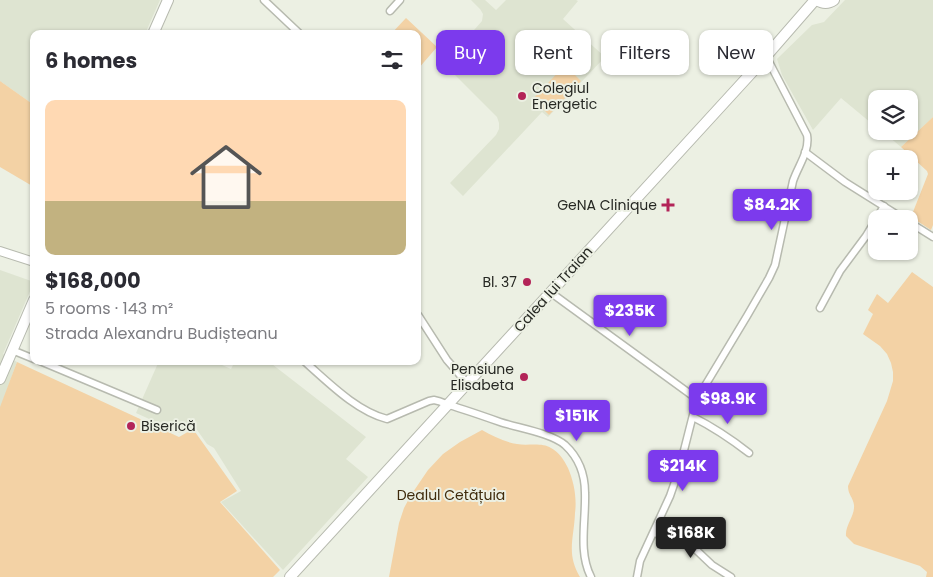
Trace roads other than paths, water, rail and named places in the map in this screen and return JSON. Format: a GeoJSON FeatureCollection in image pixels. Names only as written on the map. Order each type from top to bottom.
{"type":"FeatureCollection","features":[{"type":"Feature","properties":{"kind":"main road"},"geometry":{"type":"LineString","coordinates":[[156,30],[168,0]]}},
{"type":"Feature","properties":{"kind":"main road","name":"Calea lui Traian"},"geometry":{"type":"LineString","coordinates":[[773,48],[816,0],[827,3],[834,0]]}},
{"type":"Feature","properties":{"kind":"main road","name":"Calea lui Traian"},"geometry":{"type":"LineString","coordinates":[[290,577],[749,75]]}},
{"type":"Feature","properties":{"kind":"main road"},"geometry":{"type":"LineString","coordinates":[[0,379],[30,309]]}},
{"type":"Feature","properties":{"kind":"street"},"geometry":{"type":"LineString","coordinates":[[264,0],[296,30]]}},
{"type":"Feature","properties":{"kind":"street"},"geometry":{"type":"LineString","coordinates":[[390,11],[400,0]]}},
{"type":"Feature","properties":{"kind":"street"},"geometry":{"type":"LineString","coordinates":[[638,575],[640,561],[670,496],[679,470],[697,399],[748,316],[772,272],[778,254],[792,181],[808,146],[807,135],[773,69]]}},
{"type":"Feature","properties":{"kind":"street"},"geometry":{"type":"LineString","coordinates":[[806,152],[845,182],[890,210]]}},
{"type":"Feature","properties":{"kind":"street"},"geometry":{"type":"LineString","coordinates":[[820,308],[840,271],[866,236],[884,206]]}},
{"type":"Feature","properties":{"kind":"street"},"geometry":{"type":"LineString","coordinates":[[918,228],[933,237]]}},
{"type":"Feature","properties":{"kind":"street"},"geometry":{"type":"LineString","coordinates":[[0,250],[30,261]]}},
{"type":"Feature","properties":{"kind":"street"},"geometry":{"type":"LineString","coordinates":[[550,292],[697,399]]}},
{"type":"Feature","properties":{"kind":"street"},"geometry":{"type":"LineString","coordinates":[[421,319],[446,360],[467,384]]}},
{"type":"Feature","properties":{"kind":"street"},"geometry":{"type":"LineString","coordinates":[[12,350],[30,357]]}},
{"type":"Feature","properties":{"kind":"street"},"geometry":{"type":"LineString","coordinates":[[50,365],[158,410]]}},
{"type":"Feature","properties":{"kind":"street"},"geometry":{"type":"LineString","coordinates":[[309,365],[358,407],[371,414],[387,418],[430,401],[439,401],[550,437],[563,444],[571,452],[582,472],[584,482],[584,552],[591,577]]}},
{"type":"Feature","properties":{"kind":"street"},"geometry":{"type":"LineString","coordinates":[[693,417],[720,432],[749,454]]}},
{"type":"Feature","properties":{"kind":"street"},"geometry":{"type":"LineString","coordinates":[[654,533],[692,546],[712,565],[731,577]]}},
{"type":"Feature","properties":{"kind":"place","name":"Colegiul Energetic"},"geometry":{"type":"Point","coordinates":[522,96]}},
{"type":"Feature","properties":{"kind":"place","name":"GeNA Clinique"},"geometry":{"type":"Point","coordinates":[668,205]}},
{"type":"Feature","properties":{"kind":"place","name":"Bl. 37"},"geometry":{"type":"Point","coordinates":[527,282]}},
{"type":"Feature","properties":{"kind":"place","name":"Pensiune Elisabeta"},"geometry":{"type":"Point","coordinates":[524,377]}},
{"type":"Feature","properties":{"kind":"place","name":"Biserică"},"geometry":{"type":"Point","coordinates":[131,426]}},
{"type":"Feature","properties":{"kind":"park label","name":"Dealul Cetățuia"},"geometry":{"type":"Point","coordinates":[451,495]}}]}
